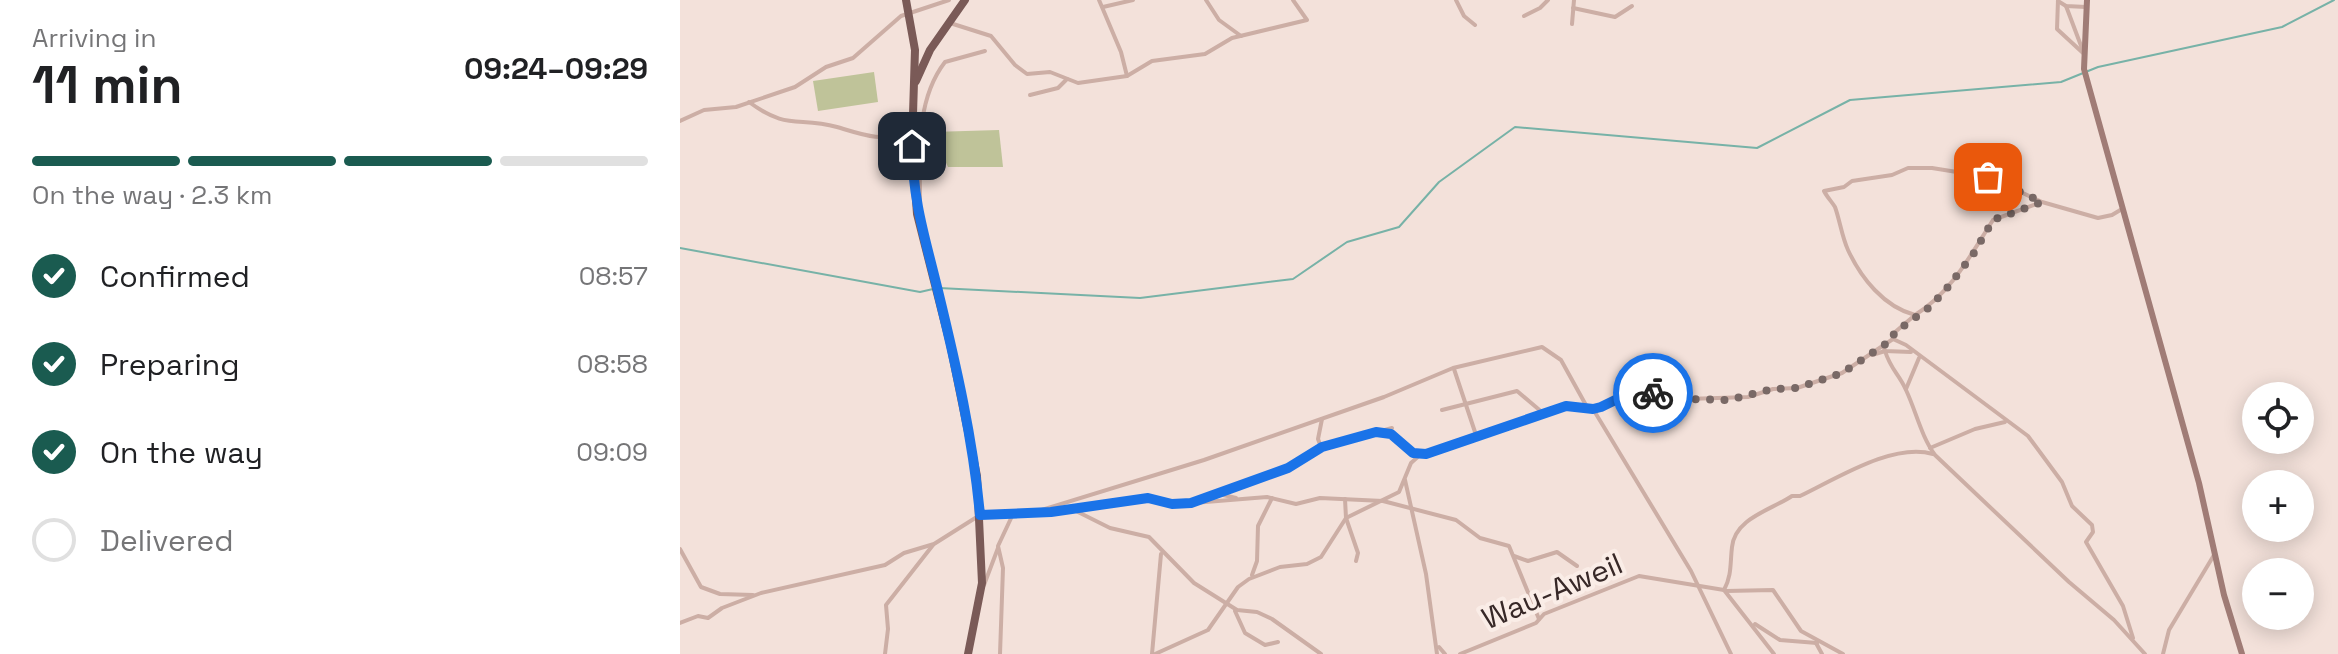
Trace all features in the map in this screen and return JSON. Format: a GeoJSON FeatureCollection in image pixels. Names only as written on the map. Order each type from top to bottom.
{"type":"FeatureCollection","features":[{"type":"Feature","properties":{"kind":"main road"},"geometry":{"type":"LineString","coordinates":[[906,0],[915,50],[912,134],[916,205],[972,446],[980,515],[981,590],[968,654]]}},
{"type":"Feature","properties":{"kind":"main road"},"geometry":{"type":"LineString","coordinates":[[913,86],[930,50],[965,0]]}},
{"type":"Feature","properties":{"kind":"street"},"geometry":{"type":"LineString","coordinates":[[680,121],[704,110],[734,107],[795,87],[826,67],[849,60],[909,13],[930,9],[949,0]]}},
{"type":"Feature","properties":{"kind":"street"},"geometry":{"type":"LineString","coordinates":[[1099,0],[1127,76]]}},
{"type":"Feature","properties":{"kind":"street"},"geometry":{"type":"LineString","coordinates":[[1103,7],[1133,0]]}},
{"type":"Feature","properties":{"kind":"street"},"geometry":{"type":"LineString","coordinates":[[1206,0],[1219,20],[1241,36]]}},
{"type":"Feature","properties":{"kind":"street"},"geometry":{"type":"LineString","coordinates":[[947,23],[991,36],[1015,65],[1027,74],[1050,72],[1078,83],[1127,76],[1152,61],[1205,54],[1224,41],[1307,20],[1293,0]]}},
{"type":"Feature","properties":{"kind":"street"},"geometry":{"type":"LineString","coordinates":[[1456,0],[1462,12],[1475,25]]}},
{"type":"Feature","properties":{"kind":"street"},"geometry":{"type":"LineString","coordinates":[[1524,16],[1548,0]]}},
{"type":"Feature","properties":{"kind":"street"},"geometry":{"type":"LineString","coordinates":[[1572,24],[1574,0]]}},
{"type":"Feature","properties":{"kind":"street"},"geometry":{"type":"LineString","coordinates":[[2057,0],[2066,6],[2083,53]]}},
{"type":"Feature","properties":{"kind":"street"},"geometry":{"type":"LineString","coordinates":[[2057,0],[2057,29],[2083,53]]}},
{"type":"Feature","properties":{"kind":"street"},"geometry":{"type":"LineString","coordinates":[[2066,6],[2087,4],[2084,69],[2199,483],[2214,553],[2242,654]]}},
{"type":"Feature","properties":{"kind":"street"},"geometry":{"type":"LineString","coordinates":[[1573,8],[1615,17],[1632,6]]}},
{"type":"Feature","properties":{"kind":"street"},"geometry":{"type":"LineString","coordinates":[[916,205],[920,202],[921,123],[935,79],[945,62],[985,51]]}},
{"type":"Feature","properties":{"kind":"street"},"geometry":{"type":"LineString","coordinates":[[1030,95],[1058,88],[1067,79]]}},
{"type":"Feature","properties":{"kind":"street"},"geometry":{"type":"LineString","coordinates":[[749,102],[775,119],[836,127],[871,138],[912,134]]}},
{"type":"Feature","properties":{"kind":"street"},"geometry":{"type":"LineString","coordinates":[[1915,315],[1895,308],[1876,292],[1860,272],[1848,252],[1834,205],[1824,191],[1844,187],[1852,181],[1892,175],[1908,168],[1932,168],[1988,177],[2042,202],[2098,218],[2122,209]]}},
{"type":"Feature","properties":{"kind":"street"},"geometry":{"type":"LineString","coordinates":[[1161,551],[1154,654],[1208,630],[1230,605],[1238,587],[1249,579],[1280,567],[1307,564],[1321,557],[1346,518],[1399,492],[1411,463],[1421,454],[1477,438],[1566,406],[1590,408],[1642,387],[1657,395],[1687,399],[1748,397],[1832,377],[1884,348],[1893,339],[1894,333],[1931,306],[1974,253],[1993,220],[2042,202]]}},
{"type":"Feature","properties":{"kind":"street"},"geometry":{"type":"LineString","coordinates":[[1893,339],[2008,422],[2036,446],[2062,482],[2072,506],[2092,525],[2093,532],[2086,542],[2123,606],[2133,640]]}},
{"type":"Feature","properties":{"kind":"street"},"geometry":{"type":"LineString","coordinates":[[1035,512],[1204,460],[1322,419],[1453,368],[1536,347],[1548,349],[1566,367],[1698,586],[1731,654]]}},
{"type":"Feature","properties":{"kind":"street"},"geometry":{"type":"LineString","coordinates":[[1884,348],[1914,352]]}},
{"type":"Feature","properties":{"kind":"street"},"geometry":{"type":"LineString","coordinates":[[1884,348],[1890,369],[1906,389],[1935,455],[2145,654]]}},
{"type":"Feature","properties":{"kind":"street"},"geometry":{"type":"LineString","coordinates":[[1906,389],[1919,357]]}},
{"type":"Feature","properties":{"kind":"street"},"geometry":{"type":"LineString","coordinates":[[1453,368],[1477,438]]}},
{"type":"Feature","properties":{"kind":"street"},"geometry":{"type":"LineString","coordinates":[[1442,410],[1518,391],[1543,413]]}},
{"type":"Feature","properties":{"kind":"street"},"geometry":{"type":"LineString","coordinates":[[1322,419],[1318,439],[1322,447]]}},
{"type":"Feature","properties":{"kind":"street"},"geometry":{"type":"LineString","coordinates":[[1930,448],[1975,429],[2008,422]]}},
{"type":"Feature","properties":{"kind":"street"},"geometry":{"type":"LineString","coordinates":[[1194,502],[1288,468],[1322,447],[1392,428]]}},
{"type":"Feature","properties":{"kind":"street"},"geometry":{"type":"LineString","coordinates":[[1380,432],[1391,434],[1409,451],[1421,454]]}},
{"type":"Feature","properties":{"kind":"street"},"geometry":{"type":"LineString","coordinates":[[1774,654],[1725,590],[1731,575],[1733,542],[1743,524],[1792,496],[1800,496],[1890,455],[1917,450],[1935,455]]}},
{"type":"Feature","properties":{"kind":"street"},"geometry":{"type":"LineString","coordinates":[[1405,478],[1439,647],[1437,654]]}},
{"type":"Feature","properties":{"kind":"street"},"geometry":{"type":"LineString","coordinates":[[1219,494],[1239,499]]}},
{"type":"Feature","properties":{"kind":"street"},"geometry":{"type":"LineString","coordinates":[[680,623],[698,616],[708,618],[722,608],[761,593],[837,574],[874,569],[904,553],[934,544],[980,515],[1072,509],[1148,498],[1172,504],[1272,498],[1296,504],[1320,498],[1383,501],[1412,507],[1438,518],[1456,520],[1480,538],[1507,545],[1539,619]]}},
{"type":"Feature","properties":{"kind":"street"},"geometry":{"type":"LineString","coordinates":[[1249,579],[1257,561],[1258,526],[1272,498]]}},
{"type":"Feature","properties":{"kind":"street"},"geometry":{"type":"LineString","coordinates":[[1345,499],[1346,518],[1357,549],[1356,561]]}},
{"type":"Feature","properties":{"kind":"street"},"geometry":{"type":"LineString","coordinates":[[1072,509],[1110,528],[1149,537],[1194,583],[1237,610],[1257,612],[1272,619],[1321,654]]}},
{"type":"Feature","properties":{"kind":"street"},"geometry":{"type":"LineString","coordinates":[[981,590],[1013,514]]}},
{"type":"Feature","properties":{"kind":"street"},"geometry":{"type":"LineString","coordinates":[[885,654],[886,605],[934,544]]}},
{"type":"Feature","properties":{"kind":"street"},"geometry":{"type":"LineString","coordinates":[[998,546],[1003,568],[1000,654]]}},
{"type":"Feature","properties":{"kind":"street"},"geometry":{"type":"LineString","coordinates":[[680,549],[701,587],[720,594],[761,593]]}},
{"type":"Feature","properties":{"kind":"street"},"geometry":{"type":"LineString","coordinates":[[1513,556],[1528,561],[1557,552],[1577,566]]}},
{"type":"Feature","properties":{"kind":"street"},"geometry":{"type":"LineString","coordinates":[[2163,654],[2169,630],[2214,553]]}},
{"type":"Feature","properties":{"kind":"street","name":"Wau-Aweil"},"geometry":{"type":"LineString","coordinates":[[1460,654],[1639,576],[1725,590],[1773,590],[1801,631],[1818,643]]}},
{"type":"Feature","properties":{"kind":"street"},"geometry":{"type":"LineString","coordinates":[[1230,605],[1247,636],[1265,645],[1278,642]]}},
{"type":"Feature","properties":{"kind":"street"},"geometry":{"type":"LineString","coordinates":[[1747,617],[1780,640],[1818,643],[1843,654]]}},
{"type":"Feature","properties":{"kind":"street"},"geometry":{"type":"LineString","coordinates":[[1818,643],[1822,654]]}},
{"type":"Feature","properties":{"kind":"street"},"geometry":{"type":"LineString","coordinates":[[1439,647],[1445,654]]}},
{"type":"Feature","properties":{"kind":"green space"},"geometry":{"type":"Polygon","coordinates":[[[874,72],[878,102],[818,111],[813,81],[874,72]]]}},
{"type":"Feature","properties":{"kind":"green space"},"geometry":{"type":"Polygon","coordinates":[[[999,130],[1003,167],[948,167],[932,132],[999,130]]]}},
{"type":"Feature","properties":{"kind":"waterway"},"geometry":{"type":"LineString","coordinates":[[939,288],[1140,298],[1293,279],[1347,242],[1399,227],[1439,182],[1515,127],[1757,148],[1850,100],[2061,82],[2098,67],[2282,27],[2334,0]]}},
{"type":"Feature","properties":{"kind":"waterway"},"geometry":{"type":"LineString","coordinates":[[680,248],[920,292],[933,289]]}},
{"type":"Feature","properties":{"kind":"way so far"},"geometry":{"type":"LineString","coordinates":[[1653,393],[1694,399],[1748,397],[1773,389],[1797,388],[1832,377],[1862,361],[1893,339],[1894,333],[1905,322],[1931,306],[1969,260],[1993,220],[2004,213],[2042,202],[1988,177]]}},
{"type":"Feature","properties":{"kind":"route"},"geometry":{"type":"LineString","coordinates":[[912,146],[917,214],[938,292],[972,446],[980,515],[1051,512],[1148,498],[1172,504],[1191,503],[1288,468],[1322,447],[1376,432],[1391,434],[1413,453],[1426,454],[1566,406],[1580,405],[1593,409],[1642,387],[1653,393]]}}]}
